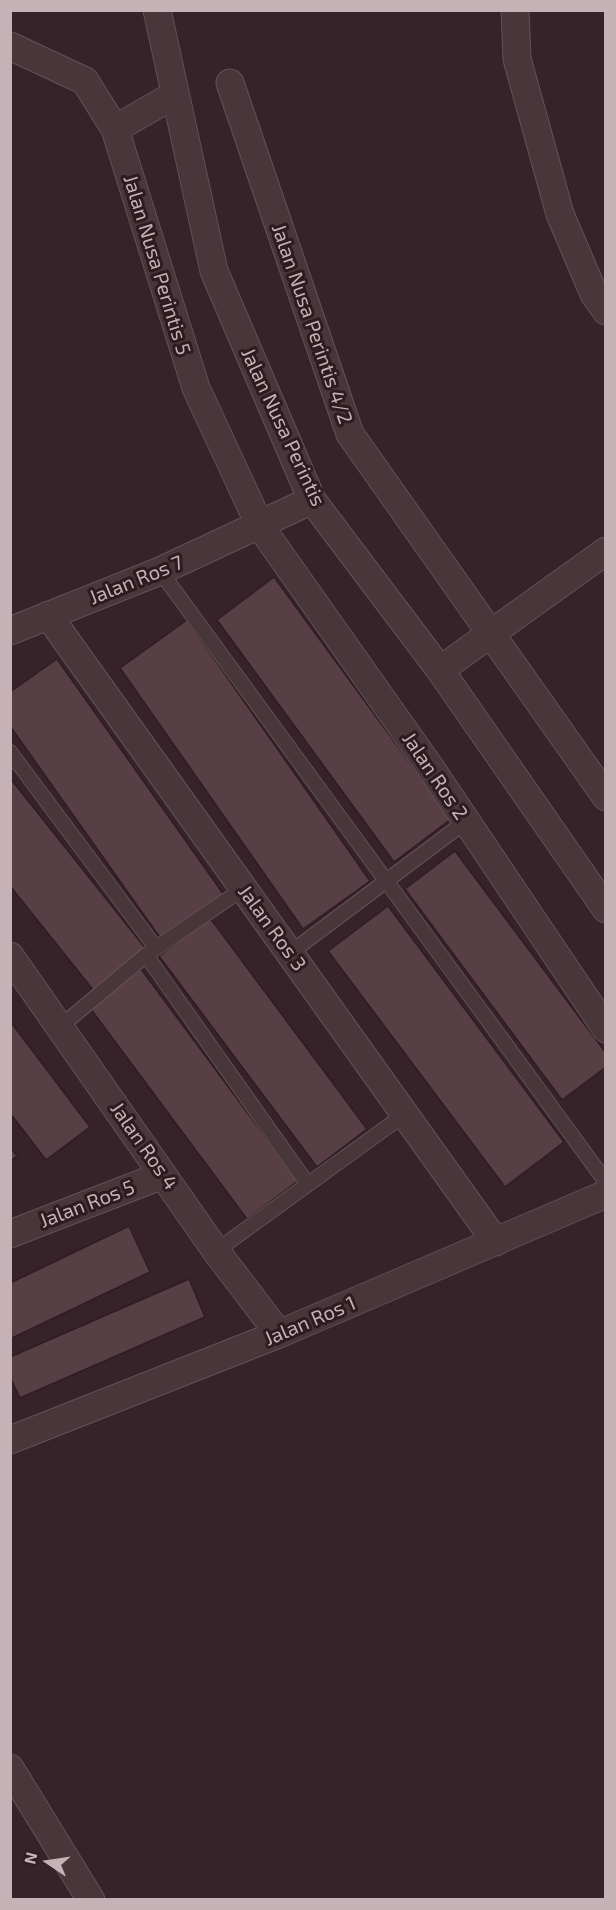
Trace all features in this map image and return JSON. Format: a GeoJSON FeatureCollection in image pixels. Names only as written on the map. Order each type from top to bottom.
{"type":"FeatureCollection","features":[{"type":"Feature","properties":{"kind":"street","name":"Jalan Nusa Perintis"},"geometry":{"type":"LineString","coordinates":[[157,10],[214,270],[312,500],[440,670],[606,909]]}},
{"type":"Feature","properties":{"kind":"street"},"geometry":{"type":"LineString","coordinates":[[515,10],[517,58],[560,214],[594,294],[606,311]]}},
{"type":"Feature","properties":{"kind":"street","name":"Jalan Nusa Perintis 5"},"geometry":{"type":"LineString","coordinates":[[10,46],[85,81],[115,129],[196,388],[260,526]]}},
{"type":"Feature","properties":{"kind":"street","name":"Jalan Nusa Perintis 4/2"},"geometry":{"type":"LineString","coordinates":[[230,83],[350,434],[606,797]]}},
{"type":"Feature","properties":{"kind":"street"},"geometry":{"type":"LineString","coordinates":[[115,129],[174,95]]}},
{"type":"Feature","properties":{"kind":"street","name":"Jalan Ros 7"},"geometry":{"type":"LineString","coordinates":[[10,631],[160,571],[312,500]]}},
{"type":"Feature","properties":{"kind":"street","name":"Jalan Ros 2"},"geometry":{"type":"LineString","coordinates":[[260,526],[606,1029]]}},
{"type":"Feature","properties":{"kind":"street"},"geometry":{"type":"LineString","coordinates":[[440,670],[606,551]]}},
{"type":"Feature","properties":{"kind":"street","name":"Jalan Ros 3"},"geometry":{"type":"LineString","coordinates":[[48,615],[496,1242]]}},
{"type":"Feature","properties":{"kind":"street","name":"Jalan Ros 4"},"geometry":{"type":"LineString","coordinates":[[10,957],[61,1026],[216,1251],[279,1334]]}},
{"type":"Feature","properties":{"kind":"street","name":"Jalan Ros 5"},"geometry":{"type":"LineString","coordinates":[[10,1234],[163,1175]]}},
{"type":"Feature","properties":{"kind":"street","name":"Jalan Ros 1"},"geometry":{"type":"LineString","coordinates":[[10,1440],[279,1334],[606,1194]]}},
{"type":"Feature","properties":{"kind":"street"},"geometry":{"type":"LineString","coordinates":[[10,1768],[91,1899]]}},
{"type":"Feature","properties":{"kind":"lane"},"geometry":{"type":"LineString","coordinates":[[160,571],[383,881],[606,1182]]}},
{"type":"Feature","properties":{"kind":"lane"},"geometry":{"type":"LineString","coordinates":[[10,752],[151,952],[307,1183]]}},
{"type":"Feature","properties":{"kind":"lane"},"geometry":{"type":"LineString","coordinates":[[290,953],[383,881],[465,822]]}},
{"type":"Feature","properties":{"kind":"lane"},"geometry":{"type":"LineString","coordinates":[[61,1026],[151,952],[244,888]]}},
{"type":"Feature","properties":{"kind":"lane"},"geometry":{"type":"LineString","coordinates":[[216,1251],[405,1114]]}},
{"type":"Feature","properties":{"kind":"building"},"geometry":{"type":"Polygon","coordinates":[[[274,577],[451,819],[394,862],[217,620],[274,577]]]}},
{"type":"Feature","properties":{"kind":"building"},"geometry":{"type":"Polygon","coordinates":[[[187,620],[370,881],[303,929],[120,668],[187,620]]]}},
{"type":"Feature","properties":{"kind":"building"},"geometry":{"type":"Polygon","coordinates":[[[57,659],[224,895],[161,939],[10,726],[10,692],[57,659]]]}},
{"type":"Feature","properties":{"kind":"building"},"geometry":{"type":"Polygon","coordinates":[[[10,778],[146,949],[94,991],[10,886],[10,778]]]}},
{"type":"Feature","properties":{"kind":"building"},"geometry":{"type":"Polygon","coordinates":[[[455,851],[606,1053],[606,1067],[562,1100],[405,889],[455,851]]]}},
{"type":"Feature","properties":{"kind":"building"},"geometry":{"type":"Polygon","coordinates":[[[388,906],[564,1142],[505,1187],[328,951],[388,906]]]}},
{"type":"Feature","properties":{"kind":"building"},"geometry":{"type":"Polygon","coordinates":[[[210,918],[367,1129],[317,1167],[159,956],[210,918]]]}},
{"type":"Feature","properties":{"kind":"building"},"geometry":{"type":"Polygon","coordinates":[[[141,969],[298,1181],[247,1219],[90,1008],[141,969]]]}},
{"type":"Feature","properties":{"kind":"building"},"geometry":{"type":"Polygon","coordinates":[[[10,1021],[90,1127],[46,1160],[10,1113],[10,1021]]]}},
{"type":"Feature","properties":{"kind":"building"},"geometry":{"type":"Polygon","coordinates":[[[10,1147],[17,1156],[10,1161],[10,1147]]]}},
{"type":"Feature","properties":{"kind":"building"},"geometry":{"type":"Polygon","coordinates":[[[129,1226],[150,1272],[10,1339],[10,1283],[129,1226]]]}},
{"type":"Feature","properties":{"kind":"building"},"geometry":{"type":"Polygon","coordinates":[[[189,1279],[205,1317],[20,1398],[10,1377],[10,1357],[189,1279]]]}}]}
